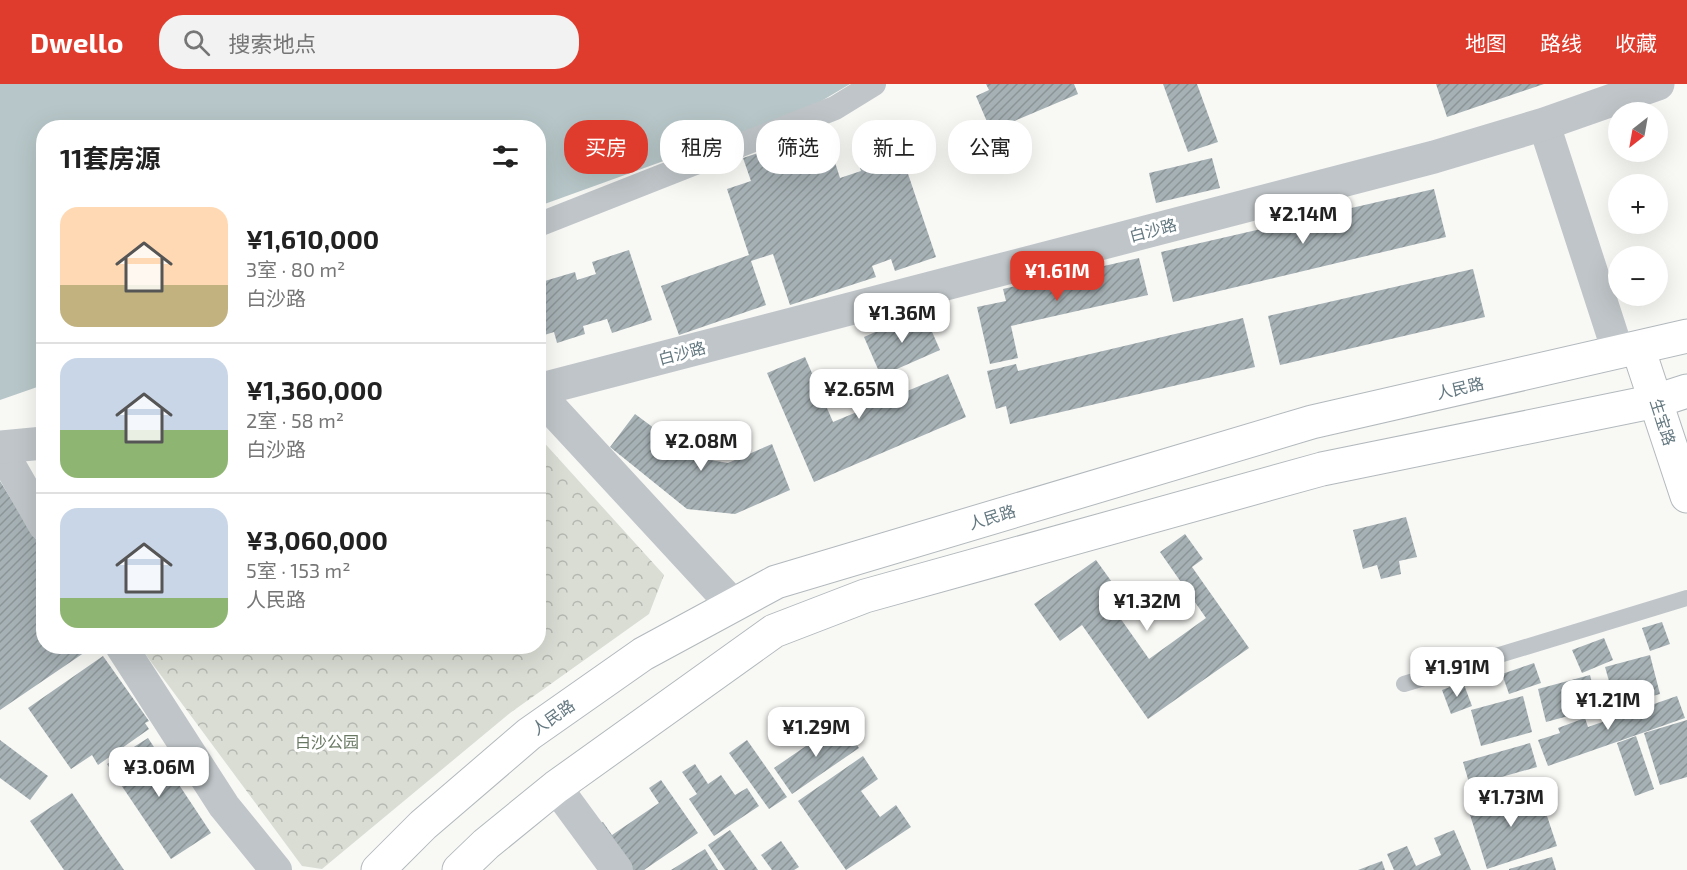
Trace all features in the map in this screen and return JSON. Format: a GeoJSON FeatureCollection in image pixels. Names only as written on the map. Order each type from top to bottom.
{"type":"FeatureCollection","features":[{"type":"Feature","properties":{"kind":"main road","name":"人民路"},"geometry":{"type":"LineString","coordinates":[[378,870],[423,825],[529,734],[643,654],[776,582],[1312,422],[1687,336]]}},
{"type":"Feature","properties":{"kind":"main road","name":"生宝路"},"geometry":{"type":"LineString","coordinates":[[1628,350],[1656,401],[1687,496]]}},
{"type":"Feature","properties":{"kind":"main road"},"geometry":{"type":"LineString","coordinates":[[459,870],[486,844],[556,787],[774,631],[865,596],[1322,468],[1656,401],[1687,391]]}},
{"type":"Feature","properties":{"kind":"street"},"geometry":{"type":"LineString","coordinates":[[546,222],[835,108],[874,84]]}},
{"type":"Feature","properties":{"kind":"street","name":"白沙路"},"geometry":{"type":"LineString","coordinates":[[546,390],[1434,157],[1544,124],[1658,84]]}},
{"type":"Feature","properties":{"kind":"street"},"geometry":{"type":"LineString","coordinates":[[1544,124],[1628,350]]}},
{"type":"Feature","properties":{"kind":"street"},"geometry":{"type":"LineString","coordinates":[[546,401],[733,604]]}},
{"type":"Feature","properties":{"kind":"street"},"geometry":{"type":"LineString","coordinates":[[36,443],[0,448],[36,511]]}},
{"type":"Feature","properties":{"kind":"street"},"geometry":{"type":"LineString","coordinates":[[126,654],[224,806],[276,870]]}},
{"type":"Feature","properties":{"kind":"street"},"geometry":{"type":"LineString","coordinates":[[556,787],[617,870]]}},
{"type":"Feature","properties":{"kind":"lane"},"geometry":{"type":"LineString","coordinates":[[1404,684],[1687,598]]}},
{"type":"Feature","properties":{"kind":"green space","name":"白沙公园"},"geometry":{"type":"Polygon","coordinates":[[[546,445],[664,575],[649,614],[510,713],[322,869],[302,866],[145,654],[546,654],[546,445]]]}},
{"type":"Feature","properties":{"kind":"shaded area"},"geometry":{"type":"Polygon","coordinates":[[[0,84],[850,84],[808,109],[777,120],[756,120],[756,128],[744,132],[744,120],[660,120],[660,162],[648,167],[648,120],[564,120],[564,174],[628,174],[546,203],[546,120],[36,120],[36,387],[0,400],[0,84]]]}},
{"type":"Feature","properties":{"kind":"building"},"geometry":{"type":"Polygon","coordinates":[[[986,84],[1074,84],[1078,94],[1017,120],[986,120],[976,96],[989,90],[986,84]]]}},
{"type":"Feature","properties":{"kind":"building"},"geometry":{"type":"Polygon","coordinates":[[[1163,84],[1197,84],[1218,142],[1188,152],[1163,84]]]}},
{"type":"Feature","properties":{"kind":"building"},"geometry":{"type":"Polygon","coordinates":[[[1436,84],[1544,84],[1447,117],[1436,84]]]}},
{"type":"Feature","properties":{"kind":"building"},"geometry":{"type":"Polygon","coordinates":[[[756,154],[756,174],[839,174],[840,178],[852,174],[908,174],[936,257],[895,271],[891,259],[872,266],[876,277],[790,305],[773,254],[751,261],[766,305],[679,335],[661,286],[749,255],[727,189],[751,181],[744,158],[756,154]]]}},
{"type":"Feature","properties":{"kind":"building"},"geometry":{"type":"Polygon","coordinates":[[[1212,158],[1220,188],[1156,203],[1149,173],[1212,158]]]}},
{"type":"Feature","properties":{"kind":"building"},"geometry":{"type":"Polygon","coordinates":[[[1434,189],[1446,237],[1173,302],[1161,252],[1434,189]]]}},
{"type":"Feature","properties":{"kind":"building"},"geometry":{"type":"Polygon","coordinates":[[[629,250],[652,320],[612,333],[607,319],[583,326],[585,334],[557,343],[554,332],[546,334],[546,281],[575,272],[577,280],[596,274],[592,262],[629,250]]]}},
{"type":"Feature","properties":{"kind":"building"},"geometry":{"type":"Polygon","coordinates":[[[1139,258],[1148,295],[1011,326],[1018,358],[990,364],[977,307],[1006,301],[1003,289],[1139,258]]]}},
{"type":"Feature","properties":{"kind":"building"},"geometry":{"type":"Polygon","coordinates":[[[1473,269],[1485,317],[1280,365],[1268,316],[1473,269]]]}},
{"type":"Feature","properties":{"kind":"building"},"geometry":{"type":"Polygon","coordinates":[[[923,311],[940,350],[881,376],[864,337],[923,311]]]}},
{"type":"Feature","properties":{"kind":"building"},"geometry":{"type":"Polygon","coordinates":[[[1243,318],[1255,367],[1010,424],[1006,406],[996,409],[987,371],[1016,364],[1018,371],[1243,318]]]}},
{"type":"Feature","properties":{"kind":"building"},"geometry":{"type":"Polygon","coordinates":[[[805,357],[833,422],[948,374],[966,417],[814,482],[767,373],[805,357]]]}},
{"type":"Feature","properties":{"kind":"building"},"geometry":{"type":"Polygon","coordinates":[[[635,414],[693,457],[728,463],[772,444],[790,490],[735,514],[687,509],[610,447],[635,414]]]}},
{"type":"Feature","properties":{"kind":"building"},"geometry":{"type":"Polygon","coordinates":[[[0,481],[36,539],[36,654],[82,654],[0,710],[0,481]]]}},
{"type":"Feature","properties":{"kind":"building"},"geometry":{"type":"Polygon","coordinates":[[[1406,517],[1417,557],[1399,561],[1401,574],[1381,579],[1377,565],[1363,569],[1353,530],[1406,517]]]}},
{"type":"Feature","properties":{"kind":"building"},"geometry":{"type":"Polygon","coordinates":[[[1185,534],[1203,559],[1192,567],[1249,648],[1148,719],[1082,625],[1060,641],[1034,604],[1096,560],[1122,596],[1111,605],[1149,659],[1206,618],[1160,552],[1185,534]]]}},
{"type":"Feature","properties":{"kind":"building"},"geometry":{"type":"Polygon","coordinates":[[[1662,622],[1670,644],[1650,651],[1642,628],[1662,622]]]}},
{"type":"Feature","properties":{"kind":"building"},"geometry":{"type":"Polygon","coordinates":[[[1604,638],[1613,660],[1582,673],[1572,650],[1604,638]]]}},
{"type":"Feature","properties":{"kind":"building"},"geometry":{"type":"Polygon","coordinates":[[[1650,655],[1660,694],[1616,706],[1605,667],[1650,655]]]}},
{"type":"Feature","properties":{"kind":"building"},"geometry":{"type":"Polygon","coordinates":[[[103,656],[149,721],[145,723],[149,729],[98,765],[92,755],[71,769],[28,708],[103,656]]]}},
{"type":"Feature","properties":{"kind":"building"},"geometry":{"type":"Polygon","coordinates":[[[1534,663],[1541,683],[1509,694],[1502,674],[1534,663]]]}},
{"type":"Feature","properties":{"kind":"building"},"geometry":{"type":"Polygon","coordinates":[[[1590,675],[1598,708],[1546,722],[1538,689],[1590,675]]]}},
{"type":"Feature","properties":{"kind":"building"},"geometry":{"type":"Polygon","coordinates":[[[1463,682],[1472,706],[1451,714],[1442,690],[1463,682]]]}},
{"type":"Feature","properties":{"kind":"building"},"geometry":{"type":"Polygon","coordinates":[[[1523,696],[1532,732],[1481,746],[1471,710],[1523,696]]]}},
{"type":"Feature","properties":{"kind":"building"},"geometry":{"type":"Polygon","coordinates":[[[1677,696],[1685,718],[1548,766],[1538,740],[1560,733],[1558,728],[1585,718],[1588,727],[1677,696]]]}},
{"type":"Feature","properties":{"kind":"building"},"geometry":{"type":"Polygon","coordinates":[[[1687,720],[1687,777],[1660,785],[1644,733],[1687,720]]]}},
{"type":"Feature","properties":{"kind":"building"},"geometry":{"type":"Polygon","coordinates":[[[841,722],[859,748],[792,794],[774,768],[841,722]]]}},
{"type":"Feature","properties":{"kind":"building"},"geometry":{"type":"Polygon","coordinates":[[[1636,736],[1654,789],[1635,796],[1617,743],[1636,736]]]}},
{"type":"Feature","properties":{"kind":"building"},"geometry":{"type":"Polygon","coordinates":[[[148,738],[211,833],[171,859],[107,764],[148,738]]]}},
{"type":"Feature","properties":{"kind":"building"},"geometry":{"type":"Polygon","coordinates":[[[0,740],[48,776],[30,800],[0,778],[0,740]]]}},
{"type":"Feature","properties":{"kind":"building"},"geometry":{"type":"Polygon","coordinates":[[[747,740],[787,797],[769,809],[729,753],[747,740]]]}},
{"type":"Feature","properties":{"kind":"building"},"geometry":{"type":"Polygon","coordinates":[[[1530,743],[1537,767],[1470,786],[1463,762],[1530,743]]]}},
{"type":"Feature","properties":{"kind":"building"},"geometry":{"type":"Polygon","coordinates":[[[863,756],[878,779],[861,791],[880,817],[896,805],[911,827],[846,870],[798,801],[863,756]]]}},
{"type":"Feature","properties":{"kind":"building"},"geometry":{"type":"Polygon","coordinates":[[[695,764],[708,784],[721,775],[735,795],[747,788],[759,806],[714,836],[689,799],[697,794],[682,772],[695,764]]]}},
{"type":"Feature","properties":{"kind":"building"},"geometry":{"type":"Polygon","coordinates":[[[661,780],[698,833],[644,870],[621,870],[593,829],[603,822],[612,835],[659,803],[649,788],[661,780]]]}},
{"type":"Feature","properties":{"kind":"building"},"geometry":{"type":"Polygon","coordinates":[[[1537,786],[1557,846],[1487,869],[1466,802],[1491,794],[1496,809],[1518,802],[1515,793],[1537,786]]]}},
{"type":"Feature","properties":{"kind":"building"},"geometry":{"type":"Polygon","coordinates":[[[72,793],[124,870],[64,870],[30,821],[72,793]]]}},
{"type":"Feature","properties":{"kind":"building"},"geometry":{"type":"Polygon","coordinates":[[[730,830],[758,870],[725,870],[708,845],[730,830]]]}},
{"type":"Feature","properties":{"kind":"building"},"geometry":{"type":"Polygon","coordinates":[[[1454,830],[1471,870],[1394,870],[1387,854],[1407,846],[1416,866],[1441,855],[1434,838],[1454,830]]]}},
{"type":"Feature","properties":{"kind":"building"},"geometry":{"type":"Polygon","coordinates":[[[781,841],[799,867],[794,870],[772,870],[761,855],[781,841]]]}},
{"type":"Feature","properties":{"kind":"building"},"geometry":{"type":"Polygon","coordinates":[[[705,849],[718,870],[671,870],[705,849]]]}},
{"type":"Feature","properties":{"kind":"building"},"geometry":{"type":"Polygon","coordinates":[[[1552,857],[1556,870],[1509,870],[1509,869],[1552,857]]]}},
{"type":"Feature","properties":{"kind":"building"},"geometry":{"type":"Polygon","coordinates":[[[1382,861],[1385,870],[1358,870],[1382,861]]]}}]}
